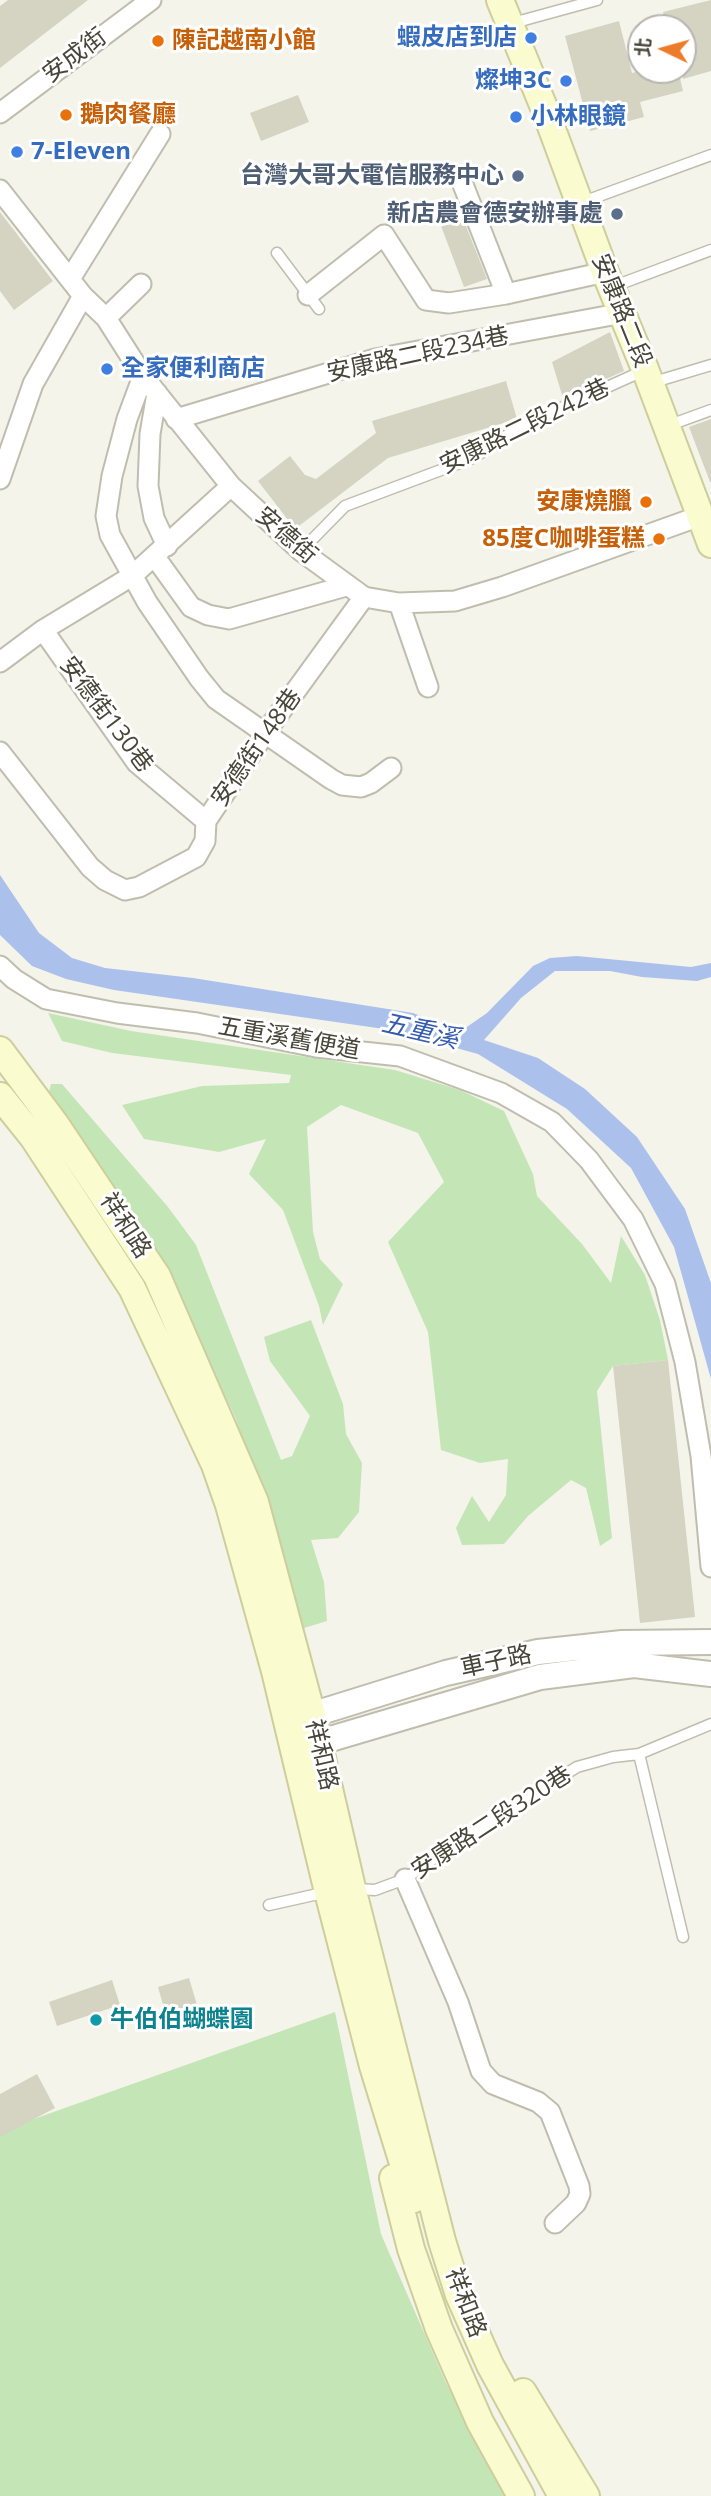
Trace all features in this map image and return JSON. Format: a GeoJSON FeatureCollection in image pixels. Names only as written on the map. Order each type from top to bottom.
{"type":"FeatureCollection","features":[{"type":"Feature","properties":{"kind":"main road","name":"安康路二段"},"geometry":{"type":"LineString","coordinates":[[504,12],[545,110],[711,544]]}},
{"type":"Feature","properties":{"kind":"main road","name":"祥和路"},"geometry":{"type":"LineString","coordinates":[[0,1050],[64,1135],[157,1276],[255,1503],[306,1746],[340,1890],[373,2066],[440,2282],[461,2336],[541,2496]]}},
{"type":"Feature","properties":{"kind":"main road","name":"祥和路"},"geometry":{"type":"LineString","coordinates":[[0,1096],[33,1138],[132,1288],[215,1465],[300,1718]]}},
{"type":"Feature","properties":{"kind":"main road","name":"祥和路"},"geometry":{"type":"LineString","coordinates":[[340,1890],[409,2109],[442,2241],[459,2295],[502,2388],[562,2496]]}},
{"type":"Feature","properties":{"kind":"main road"},"geometry":{"type":"LineString","coordinates":[[373,2066],[390,2164],[411,2249],[427,2298],[451,2360],[480,2422],[521,2496]]}},
{"type":"Feature","properties":{"kind":"main road"},"geometry":{"type":"LineString","coordinates":[[409,2109],[476,2302],[489,2331],[506,2365],[586,2496]]}},
{"type":"Feature","properties":{"kind":"street","name":"安成街"},"geometry":{"type":"LineString","coordinates":[[0,113],[151,0]]}},
{"type":"Feature","properties":{"kind":"street"},"geometry":{"type":"LineString","coordinates":[[69,279],[160,134]]}},
{"type":"Feature","properties":{"kind":"street"},"geometry":{"type":"LineString","coordinates":[[460,177],[506,294]]}},
{"type":"Feature","properties":{"kind":"street","name":"安德街"},"geometry":{"type":"LineString","coordinates":[[0,190],[83,296],[106,318],[143,376],[231,486],[301,551],[346,586],[365,597],[399,603],[455,601],[502,587],[701,516]]}},
{"type":"Feature","properties":{"kind":"street"},"geometry":{"type":"LineString","coordinates":[[313,302],[384,235],[426,300],[449,303],[608,280]]}},
{"type":"Feature","properties":{"kind":"street"},"geometry":{"type":"LineString","coordinates":[[106,318],[141,284]]}},
{"type":"Feature","properties":{"kind":"street"},"geometry":{"type":"LineString","coordinates":[[0,480],[33,384],[83,296]]}},
{"type":"Feature","properties":{"kind":"street","name":"安康路二段234巷"},"geometry":{"type":"LineString","coordinates":[[176,419],[375,359],[623,313]]}},
{"type":"Feature","properties":{"kind":"street"},"geometry":{"type":"LineString","coordinates":[[143,376],[127,419],[106,516],[110,534],[147,602],[216,699],[265,733],[342,785],[361,786],[371,783],[391,768]]}},
{"type":"Feature","properties":{"kind":"street"},"geometry":{"type":"LineString","coordinates":[[157,393],[150,434],[148,486],[161,552],[191,607],[208,615],[229,619],[346,586]]}},
{"type":"Feature","properties":{"kind":"street"},"geometry":{"type":"LineString","coordinates":[[0,662],[43,630],[132,576],[231,486]]}},
{"type":"Feature","properties":{"kind":"street","name":"安德街148巷"},"geometry":{"type":"LineString","coordinates":[[0,752],[90,867],[105,880],[125,890],[139,887],[196,858],[205,841],[206,821],[265,733],[365,597]]}},
{"type":"Feature","properties":{"kind":"street"},"geometry":{"type":"LineString","coordinates":[[399,603],[428,687]]}},
{"type":"Feature","properties":{"kind":"street","name":"安德街130巷"},"geometry":{"type":"LineString","coordinates":[[43,630],[137,762],[206,821]]}},
{"type":"Feature","properties":{"kind":"street","name":"五重溪舊便道"},"geometry":{"type":"LineString","coordinates":[[0,966],[14,979],[46,999],[117,1013],[197,1023],[316,1047],[400,1056],[501,1093],[552,1122],[589,1160],[633,1219],[665,1284],[685,1362],[701,1455],[711,1567]]}},
{"type":"Feature","properties":{"kind":"street","name":"車子路"},"geometry":{"type":"LineString","coordinates":[[300,1718],[446,1673],[538,1653],[621,1643],[711,1642]]}},
{"type":"Feature","properties":{"kind":"street","name":"車子路"},"geometry":{"type":"LineString","coordinates":[[306,1746],[540,1677],[634,1665],[711,1674]]}},
{"type":"Feature","properties":{"kind":"street"},"geometry":{"type":"LineString","coordinates":[[405,1879],[458,2002],[481,2071],[492,2084],[538,2102],[550,2112],[580,2194],[576,2203],[555,2223]]}},
{"type":"Feature","properties":{"kind":"lane"},"geometry":{"type":"LineString","coordinates":[[504,12],[597,0]]}},
{"type":"Feature","properties":{"kind":"lane"},"geometry":{"type":"LineString","coordinates":[[579,204],[711,155]]}},
{"type":"Feature","properties":{"kind":"lane"},"geometry":{"type":"LineString","coordinates":[[608,280],[711,250]]}},
{"type":"Feature","properties":{"kind":"lane"},"geometry":{"type":"LineString","coordinates":[[276,253],[313,302]]}},
{"type":"Feature","properties":{"kind":"lane","name":"安康路二段242巷"},"geometry":{"type":"LineString","coordinates":[[301,551],[345,506],[472,458],[521,426],[648,376],[711,365]]}},
{"type":"Feature","properties":{"kind":"lane"},"geometry":{"type":"LineString","coordinates":[[667,426],[711,410]]}},
{"type":"Feature","properties":{"kind":"lane","name":"安康路二段320巷"},"geometry":{"type":"LineString","coordinates":[[269,1905],[340,1890],[375,1890],[405,1879],[460,1840],[577,1768],[613,1757],[639,1754],[711,1724]]}},
{"type":"Feature","properties":{"kind":"lane"},"geometry":{"type":"LineString","coordinates":[[639,1754],[683,1937]]}},
{"type":"Feature","properties":{"kind":"green space"},"geometry":{"type":"Polygon","coordinates":[[[48,1013],[131,1031],[395,1070],[460,1090],[504,1111],[533,1174],[537,1196],[582,1244],[611,1283],[621,1236],[645,1275],[660,1320],[668,1360],[613,1366],[597,1391],[612,1538],[600,1546],[586,1488],[571,1480],[528,1516],[504,1544],[462,1545],[456,1528],[472,1496],[489,1522],[506,1495],[508,1459],[480,1463],[441,1450],[428,1332],[388,1242],[444,1182],[418,1133],[341,1105],[307,1127],[313,1232],[320,1259],[343,1284],[323,1325],[319,1306],[283,1210],[249,1174],[266,1139],[219,1152],[144,1139],[122,1105],[202,1086],[289,1083],[291,1075],[112,1053],[62,1041],[48,1013]]]}},
{"type":"Feature","properties":{"kind":"green space"},"geometry":{"type":"Polygon","coordinates":[[[51,1084],[62,1084],[168,1207],[196,1245],[281,1460],[292,1456],[310,1416],[270,1361],[264,1337],[311,1320],[343,1404],[346,1434],[362,1463],[359,1512],[338,1538],[311,1540],[324,1582],[327,1621],[304,1628],[262,1491],[235,1417],[184,1309],[145,1240],[49,1092],[51,1084]]]}},
{"type":"Feature","properties":{"kind":"green space"},"geometry":{"type":"Polygon","coordinates":[[[335,2012],[381,2234],[446,2383],[505,2496],[0,2496],[0,2131],[335,2012]]]}},
{"type":"Feature","properties":{"kind":"water","name":"五重溪"},"geometry":{"type":"Polygon","coordinates":[[[0,875],[39,933],[72,958],[105,968],[193,978],[413,1013],[461,1031],[487,1013],[533,966],[550,958],[577,956],[691,967],[711,963],[711,977],[697,981],[642,977],[610,971],[555,971],[521,998],[484,1040],[538,1058],[585,1089],[637,1137],[685,1209],[711,1283],[711,1379],[674,1247],[631,1168],[567,1109],[478,1054],[391,1030],[114,990],[66,979],[32,966],[0,935],[0,875]]]}},
{"type":"Feature","properties":{"kind":"building"},"geometry":{"type":"Polygon","coordinates":[[[8,0],[88,0],[0,68],[0,6],[8,0]]]}},
{"type":"Feature","properties":{"kind":"building"},"geometry":{"type":"Polygon","coordinates":[[[711,0],[711,71],[697,75],[697,14],[663,12],[711,0]]]}},
{"type":"Feature","properties":{"kind":"building"},"geometry":{"type":"Polygon","coordinates":[[[619,21],[627,53],[627,84],[681,84],[683,91],[640,102],[644,117],[590,131],[565,36],[619,21]]]}},
{"type":"Feature","properties":{"kind":"building"},"geometry":{"type":"Polygon","coordinates":[[[298,95],[309,122],[261,141],[250,113],[298,95]]]}},
{"type":"Feature","properties":{"kind":"building"},"geometry":{"type":"Polygon","coordinates":[[[456,201],[487,279],[464,287],[435,210],[456,201]]]}},
{"type":"Feature","properties":{"kind":"building"},"geometry":{"type":"Polygon","coordinates":[[[0,212],[53,281],[14,310],[0,291],[0,212]]]}},
{"type":"Feature","properties":{"kind":"building"},"geometry":{"type":"Polygon","coordinates":[[[610,332],[624,371],[563,398],[552,362],[610,332]]]}},
{"type":"Feature","properties":{"kind":"building"},"geometry":{"type":"Polygon","coordinates":[[[506,381],[517,419],[388,458],[295,529],[258,481],[290,456],[305,475],[316,479],[376,433],[372,421],[506,381]]]}},
{"type":"Feature","properties":{"kind":"building"},"geometry":{"type":"Polygon","coordinates":[[[711,419],[711,482],[710,482],[689,427],[711,419]]]}},
{"type":"Feature","properties":{"kind":"building"},"geometry":{"type":"Polygon","coordinates":[[[668,1360],[695,1617],[640,1623],[613,1366],[668,1360]]]}},
{"type":"Feature","properties":{"kind":"building"},"geometry":{"type":"Polygon","coordinates":[[[189,1978],[197,2005],[166,2015],[158,1987],[189,1978]]]}},
{"type":"Feature","properties":{"kind":"building"},"geometry":{"type":"Polygon","coordinates":[[[112,1980],[120,2005],[57,2026],[49,2002],[112,1980]]]}},
{"type":"Feature","properties":{"kind":"building"},"geometry":{"type":"Polygon","coordinates":[[[37,2074],[55,2108],[0,2137],[0,2094],[37,2074]]]}},
{"type":"Feature","properties":{"kind":"place","name":"蝦皮店到店"},"geometry":{"type":"Point","coordinates":[531,38]}},
{"type":"Feature","properties":{"kind":"place","name":"陳記越南小館"},"geometry":{"type":"Point","coordinates":[158,41]}},
{"type":"Feature","properties":{"kind":"place","name":"燦坤3C"},"geometry":{"type":"Point","coordinates":[566,81]}},
{"type":"Feature","properties":{"kind":"place","name":"鵝肉餐廳"},"geometry":{"type":"Point","coordinates":[66,115]}},
{"type":"Feature","properties":{"kind":"place","name":"小林眼鏡"},"geometry":{"type":"Point","coordinates":[516,117]}},
{"type":"Feature","properties":{"kind":"place","name":"7-Eleven"},"geometry":{"type":"Point","coordinates":[17,152]}},
{"type":"Feature","properties":{"kind":"place","name":"台灣大哥大電信服務中心"},"geometry":{"type":"Point","coordinates":[518,176]}},
{"type":"Feature","properties":{"kind":"place","name":"新店農會德安辦事處"},"geometry":{"type":"Point","coordinates":[617,214]}},
{"type":"Feature","properties":{"kind":"place","name":"全家便利商店"},"geometry":{"type":"Point","coordinates":[107,369]}},
{"type":"Feature","properties":{"kind":"place","name":"安康燒臘"},"geometry":{"type":"Point","coordinates":[646,502]}},
{"type":"Feature","properties":{"kind":"place","name":"85度C咖啡蛋糕"},"geometry":{"type":"Point","coordinates":[659,539]}},
{"type":"Feature","properties":{"kind":"place","name":"牛伯伯蝴蝶園"},"geometry":{"type":"Point","coordinates":[96,2020]}}]}
